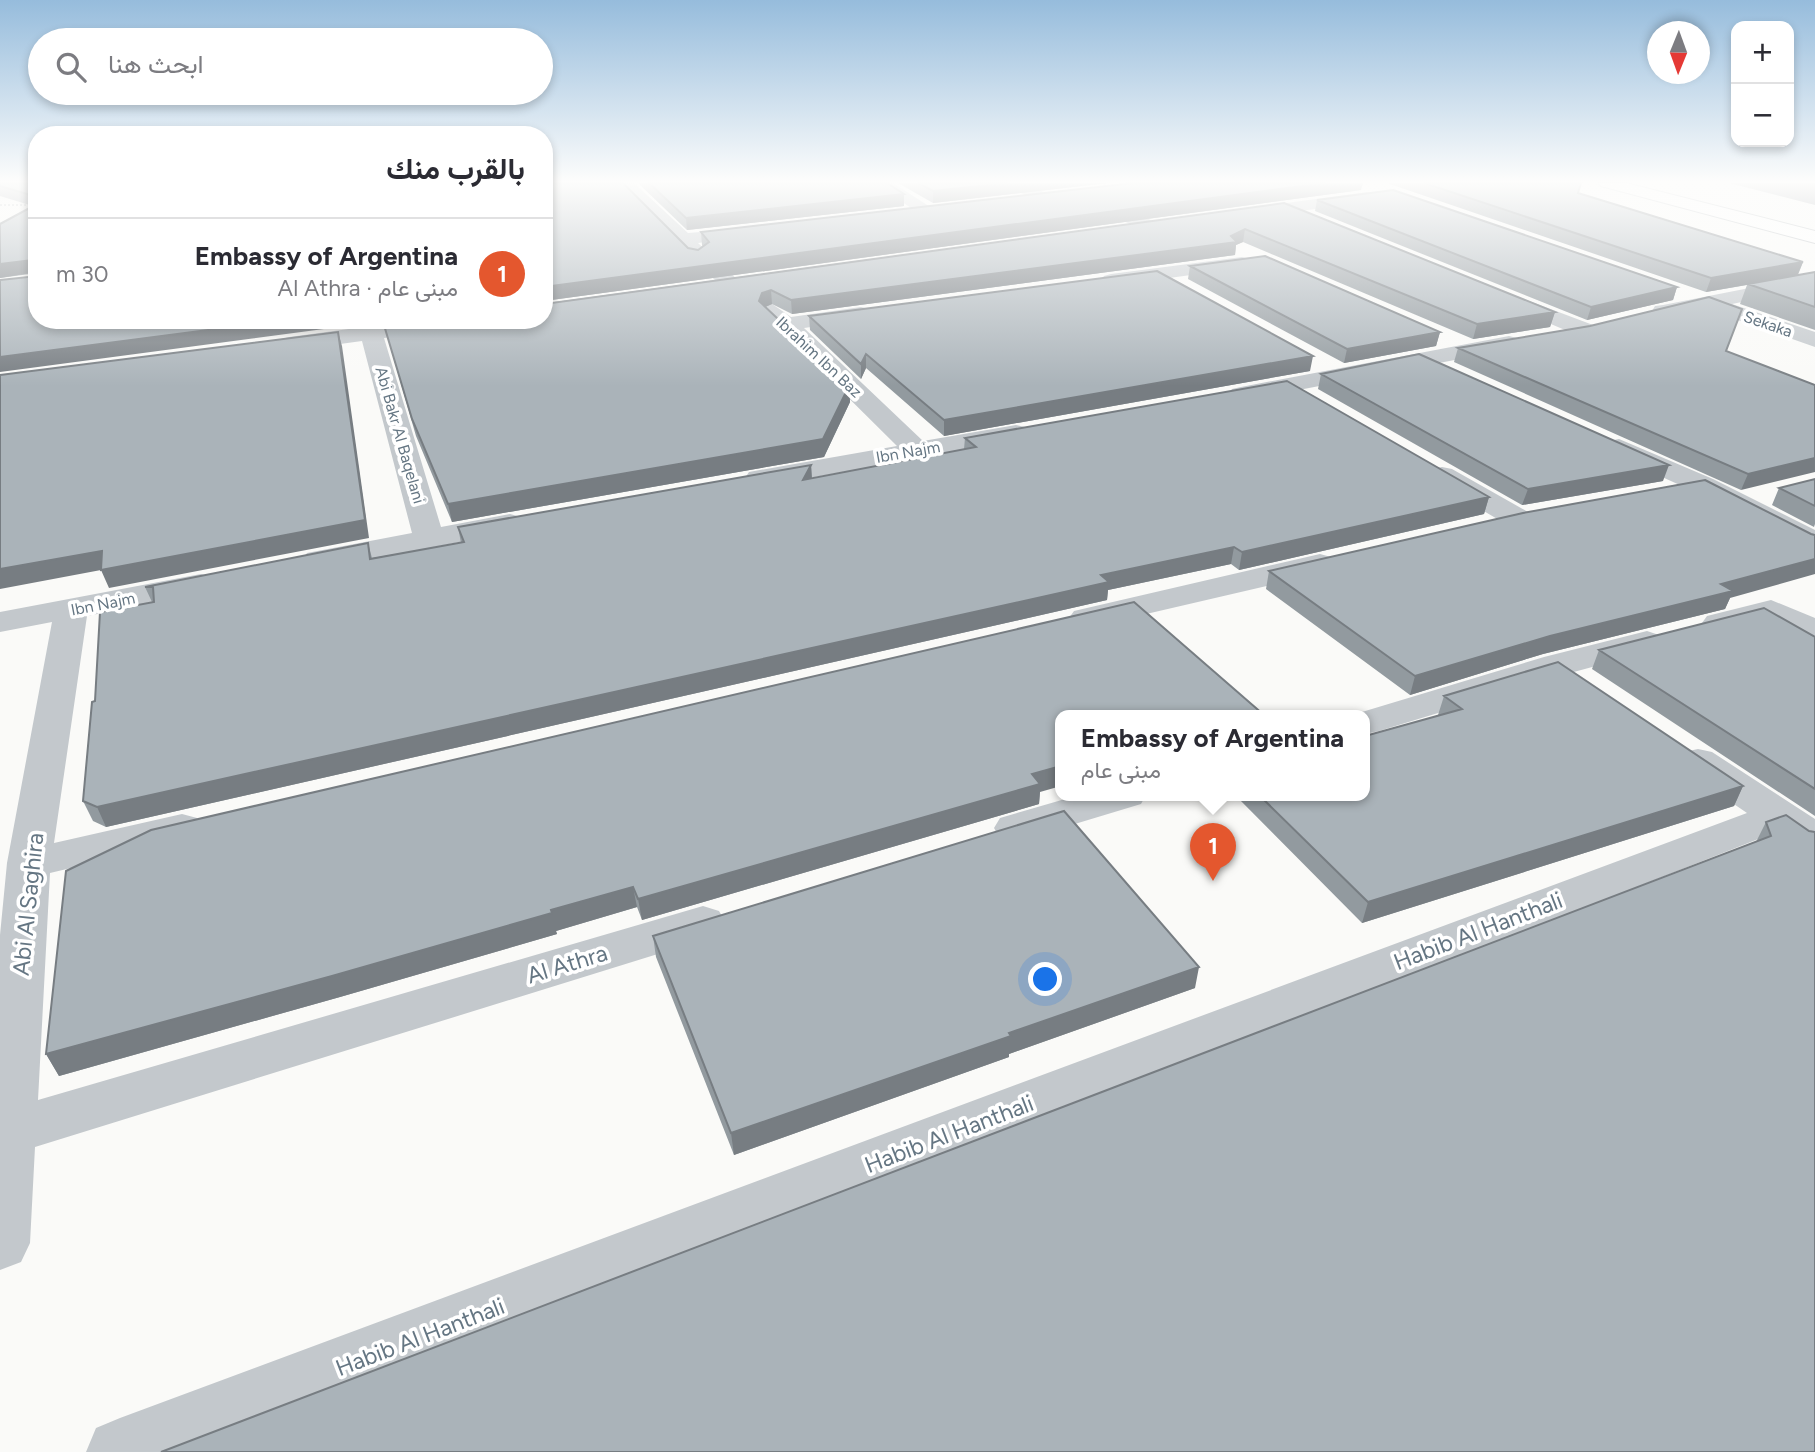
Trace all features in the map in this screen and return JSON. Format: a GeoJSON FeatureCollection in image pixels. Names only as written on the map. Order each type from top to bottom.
{"type":"FeatureCollection","features":[{"type":"Feature","properties":{"kind":"street","name":"Ibrahim Ibn Baz"},"geometry":{"type":"LineString","coordinates":[[694,251],[732,285],[787,324],[917,450]]}},
{"type":"Feature","properties":{"kind":"street"},"geometry":{"type":"LineString","coordinates":[[1090,283],[1265,260],[1244,251]]}},
{"type":"Feature","properties":{"kind":"street"},"geometry":{"type":"LineString","coordinates":[[1159,274],[1195,294]]}},
{"type":"Feature","properties":{"kind":"street"},"geometry":{"type":"LineString","coordinates":[[1209,399],[1612,323],[1815,281]]}},
{"type":"Feature","properties":{"kind":"street"},"geometry":{"type":"LineString","coordinates":[[705,289],[759,282]]}},
{"type":"Feature","properties":{"kind":"street","name":"Sekaka"},"geometry":{"type":"LineString","coordinates":[[1665,288],[1815,340]]}},
{"type":"Feature","properties":{"kind":"street"},"geometry":{"type":"LineString","coordinates":[[1485,289],[1612,323]]}},
{"type":"Feature","properties":{"kind":"street"},"geometry":{"type":"LineString","coordinates":[[787,324],[883,311]]}},
{"type":"Feature","properties":{"kind":"street"},"geometry":{"type":"LineString","coordinates":[[261,347],[394,329]]}},
{"type":"Feature","properties":{"kind":"street","name":"Abi Bakr Al Baqelani"},"geometry":{"type":"LineString","coordinates":[[371,333],[429,538]]}},
{"type":"Feature","properties":{"kind":"street"},"geometry":{"type":"LineString","coordinates":[[1436,334],[1473,350]]}},
{"type":"Feature","properties":{"kind":"street"},"geometry":{"type":"LineString","coordinates":[[1419,358],[1456,374]]}},
{"type":"Feature","properties":{"kind":"street"},"geometry":{"type":"LineString","coordinates":[[1314,360],[1338,373]]}},
{"type":"Feature","properties":{"kind":"street"},"geometry":{"type":"LineString","coordinates":[[1289,385],[1325,406]]}},
{"type":"Feature","properties":{"kind":"street","name":"Ibn Najm"},"geometry":{"type":"LineString","coordinates":[[740,482],[1036,429]]}},
{"type":"Feature","properties":{"kind":"street"},"geometry":{"type":"LineString","coordinates":[[1592,435],[1703,485],[1815,542]]}},
{"type":"Feature","properties":{"kind":"street"},"geometry":{"type":"LineString","coordinates":[[1421,462],[1530,516],[1476,527]]}},
{"type":"Feature","properties":{"kind":"street"},"geometry":{"type":"LineString","coordinates":[[1650,494],[1703,485]]}},
{"type":"Feature","properties":{"kind":"street"},"geometry":{"type":"LineString","coordinates":[[1738,502],[1777,492]]}},
{"type":"Feature","properties":{"kind":"street"},"geometry":{"type":"LineString","coordinates":[[296,565],[537,518]]}},
{"type":"Feature","properties":{"kind":"street"},"geometry":{"type":"LineString","coordinates":[[1057,625],[1355,556]]}},
{"type":"Feature","properties":{"kind":"street","name":"Ibn Najm"},"geometry":{"type":"LineString","coordinates":[[0,622],[230,578]]}},
{"type":"Feature","properties":{"kind":"street","name":"Abi Al Saghira"},"geometry":{"type":"LineString","coordinates":[[0,1243],[29,863],[71,610]]}},
{"type":"Feature","properties":{"kind":"street"},"geometry":{"type":"LineString","coordinates":[[1370,721],[1557,665],[1771,610],[1815,631]]}},
{"type":"Feature","properties":{"kind":"street"},"geometry":{"type":"LineString","coordinates":[[1557,665],[1601,695]]}},
{"type":"Feature","properties":{"kind":"street"},"geometry":{"type":"LineString","coordinates":[[1668,740],[1796,827]]}},
{"type":"Feature","properties":{"kind":"street"},"geometry":{"type":"LineString","coordinates":[[979,839],[1106,801]]}},
{"type":"Feature","properties":{"kind":"street"},"geometry":{"type":"LineString","coordinates":[[29,863],[219,820]]}},
{"type":"Feature","properties":{"kind":"street","name":"Habib Al Hanthali"},"geometry":{"type":"LineString","coordinates":[[120,1452],[1796,827]]}},
{"type":"Feature","properties":{"kind":"street","name":"Al Athra"},"geometry":{"type":"LineString","coordinates":[[8,1132],[740,911]]}},
{"type":"Feature","properties":{"kind":"building"},"geometry":{"type":"Polygon","coordinates":[[[0,251],[28,251],[28,260],[0,264],[0,251]]]}},
{"type":"Feature","properties":{"kind":"building"},"geometry":{"type":"Polygon","coordinates":[[[553,251],[816,251],[553,286],[553,251]]]}},
{"type":"Feature","properties":{"kind":"building"},"geometry":{"type":"Polygon","coordinates":[[[934,251],[1170,251],[791,300],[771,290],[762,293],[759,301],[849,386],[823,439],[448,504],[412,419],[385,329],[553,329],[553,303],[934,251]]]}},
{"type":"Feature","properties":{"kind":"building"},"geometry":{"type":"Polygon","coordinates":[[[1298,251],[1403,251],[1555,312],[1477,324],[1298,251]]]}},
{"type":"Feature","properties":{"kind":"building"},"geometry":{"type":"Polygon","coordinates":[[[1447,251],[1571,251],[1677,287],[1591,307],[1447,251]]]}},
{"type":"Feature","properties":{"kind":"building"},"geometry":{"type":"Polygon","coordinates":[[[1629,251],[1766,251],[1803,262],[1711,278],[1629,251]]]}},
{"type":"Feature","properties":{"kind":"building"},"geometry":{"type":"Polygon","coordinates":[[[1265,256],[1440,332],[1347,349],[1190,266],[1265,256]]]}},
{"type":"Feature","properties":{"kind":"building"},"geometry":{"type":"Polygon","coordinates":[[[1157,271],[1313,356],[944,420],[866,354],[861,364],[809,316],[1157,271]]]}},
{"type":"Feature","properties":{"kind":"building"},"geometry":{"type":"Polygon","coordinates":[[[1815,272],[1815,307],[1748,284],[1815,272]]]}},
{"type":"Feature","properties":{"kind":"building"},"geometry":{"type":"Polygon","coordinates":[[[28,277],[28,329],[215,329],[0,357],[0,280],[28,277]]]}},
{"type":"Feature","properties":{"kind":"building"},"geometry":{"type":"Polygon","coordinates":[[[1709,297],[1742,309],[1726,351],[1815,385],[1815,458],[1748,474],[1458,348],[1590,326],[1709,297]]]}},
{"type":"Feature","properties":{"kind":"building"},"geometry":{"type":"Polygon","coordinates":[[[338,332],[365,520],[101,570],[102,551],[0,569],[0,375],[338,332]]]}},
{"type":"Feature","properties":{"kind":"building"},"geometry":{"type":"Polygon","coordinates":[[[1419,354],[1669,465],[1528,489],[1321,374],[1419,354]]]}},
{"type":"Feature","properties":{"kind":"building"},"geometry":{"type":"Polygon","coordinates":[[[1287,381],[1489,497],[1242,552],[1234,547],[1101,575],[1109,582],[97,807],[83,801],[92,702],[95,701],[100,612],[154,602],[153,587],[145,587],[368,543],[370,559],[464,542],[458,527],[811,465],[803,480],[976,447],[965,438],[1287,381]]]}},
{"type":"Feature","properties":{"kind":"building"},"geometry":{"type":"Polygon","coordinates":[[[1815,479],[1815,506],[1779,488],[1815,479]]]}},
{"type":"Feature","properties":{"kind":"building"},"geometry":{"type":"Polygon","coordinates":[[[1705,480],[1815,535],[1815,559],[1721,584],[1733,591],[1550,636],[1415,676],[1269,571],[1523,513],[1705,480]]]}},
{"type":"Feature","properties":{"kind":"building"},"geometry":{"type":"Polygon","coordinates":[[[1134,602],[1258,710],[1055,710],[1055,768],[1032,774],[1040,784],[638,899],[633,887],[332,976],[46,1054],[66,871],[151,830],[1134,602]]]}},
{"type":"Feature","properties":{"kind":"building"},"geometry":{"type":"Polygon","coordinates":[[[1764,608],[1815,637],[1815,789],[1599,650],[1764,608]]]}},
{"type":"Feature","properties":{"kind":"building"},"geometry":{"type":"Polygon","coordinates":[[[1558,662],[1743,786],[1368,902],[1265,801],[1370,801],[1370,735],[1462,709],[1444,696],[1558,662]]]}},
{"type":"Feature","properties":{"kind":"building"},"geometry":{"type":"Polygon","coordinates":[[[1064,811],[1199,967],[1009,1033],[1011,1036],[731,1133],[653,936],[1064,811]]]}},
{"type":"Feature","properties":{"kind":"building"},"geometry":{"type":"Polygon","coordinates":[[[1786,815],[1809,831],[1815,832],[1815,1452],[161,1452],[1771,836],[1766,822],[1786,815]]]}},
{"type":"Feature","properties":{"kind":"place","name":"Embassy of Argentina"},"geometry":{"type":"Point","coordinates":[1213,881]}}]}
